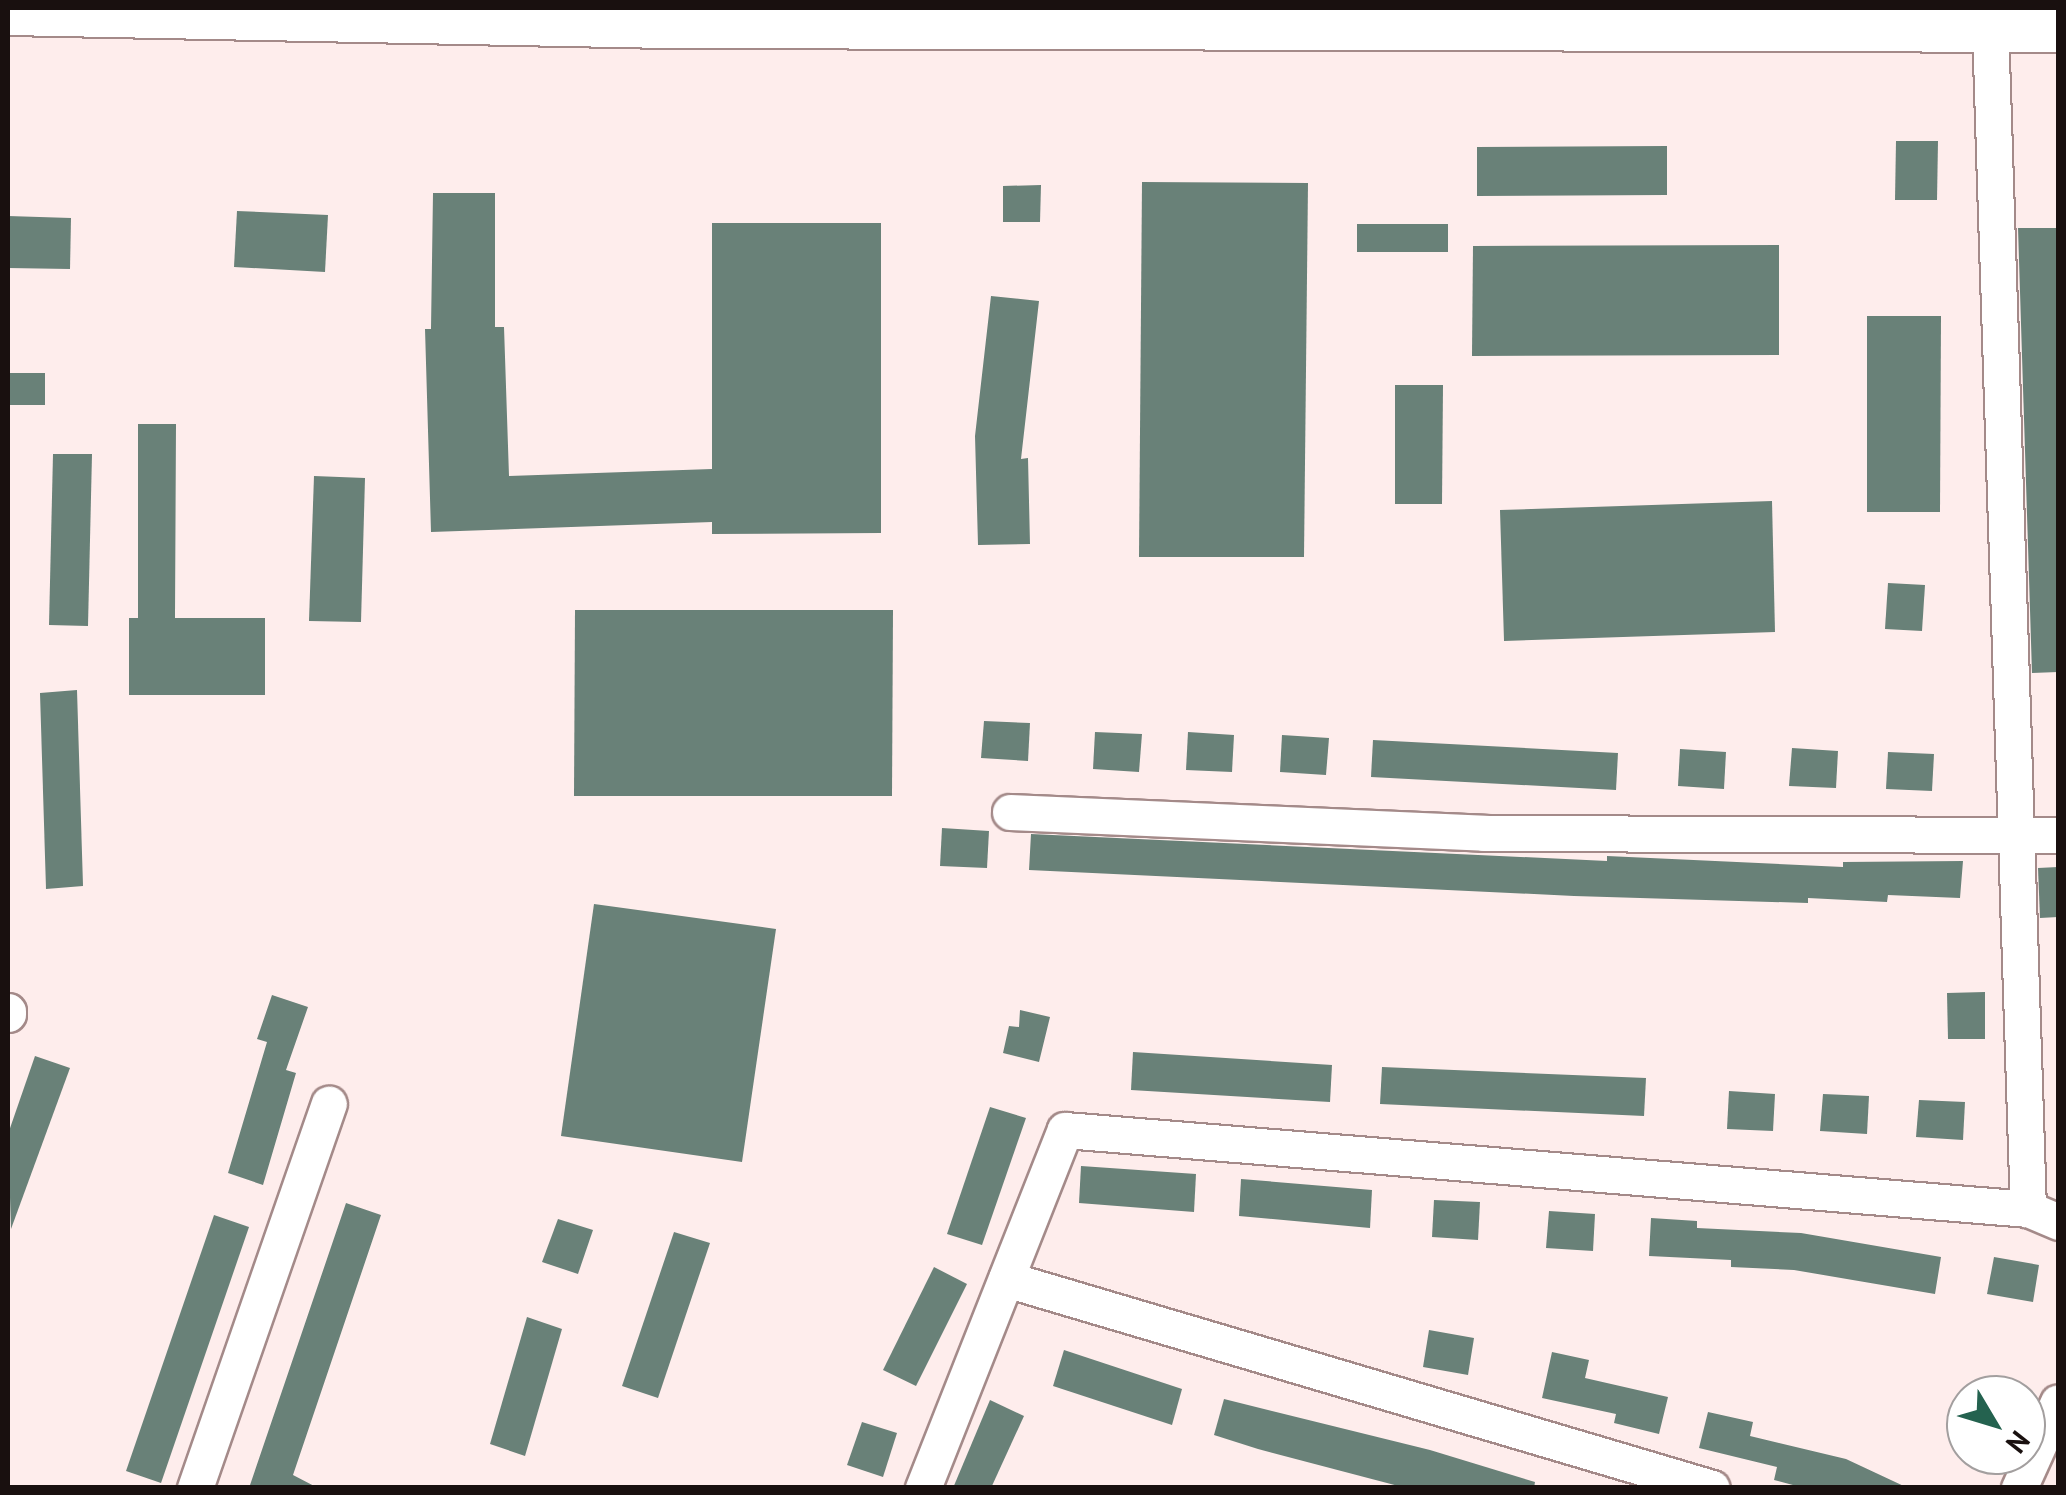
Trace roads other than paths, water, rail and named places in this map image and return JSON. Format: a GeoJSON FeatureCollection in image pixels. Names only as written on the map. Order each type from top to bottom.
{"type":"FeatureCollection","features":[{"type":"Feature","properties":{"kind":"main road"},"geometry":{"type":"LineString","coordinates":[[8,11],[2058,28]]}},
{"type":"Feature","properties":{"kind":"street"},"geometry":{"type":"LineString","coordinates":[[923,1488],[1065,1130],[2043,1216],[2016,838],[1990,27]]}},
{"type":"Feature","properties":{"kind":"street"},"geometry":{"type":"LineString","coordinates":[[1010,812],[1484,833],[2016,838],[2058,835]]}},
{"type":"Feature","properties":{"kind":"street"},"geometry":{"type":"LineString","coordinates":[[195,1488],[329,1104]]}},
{"type":"Feature","properties":{"kind":"street"},"geometry":{"type":"LineString","coordinates":[[1006,1279],[1712,1488]]}},
{"type":"Feature","properties":{"kind":"street"},"geometry":{"type":"LineString","coordinates":[[2019,1488],[2058,1402]]}}]}
